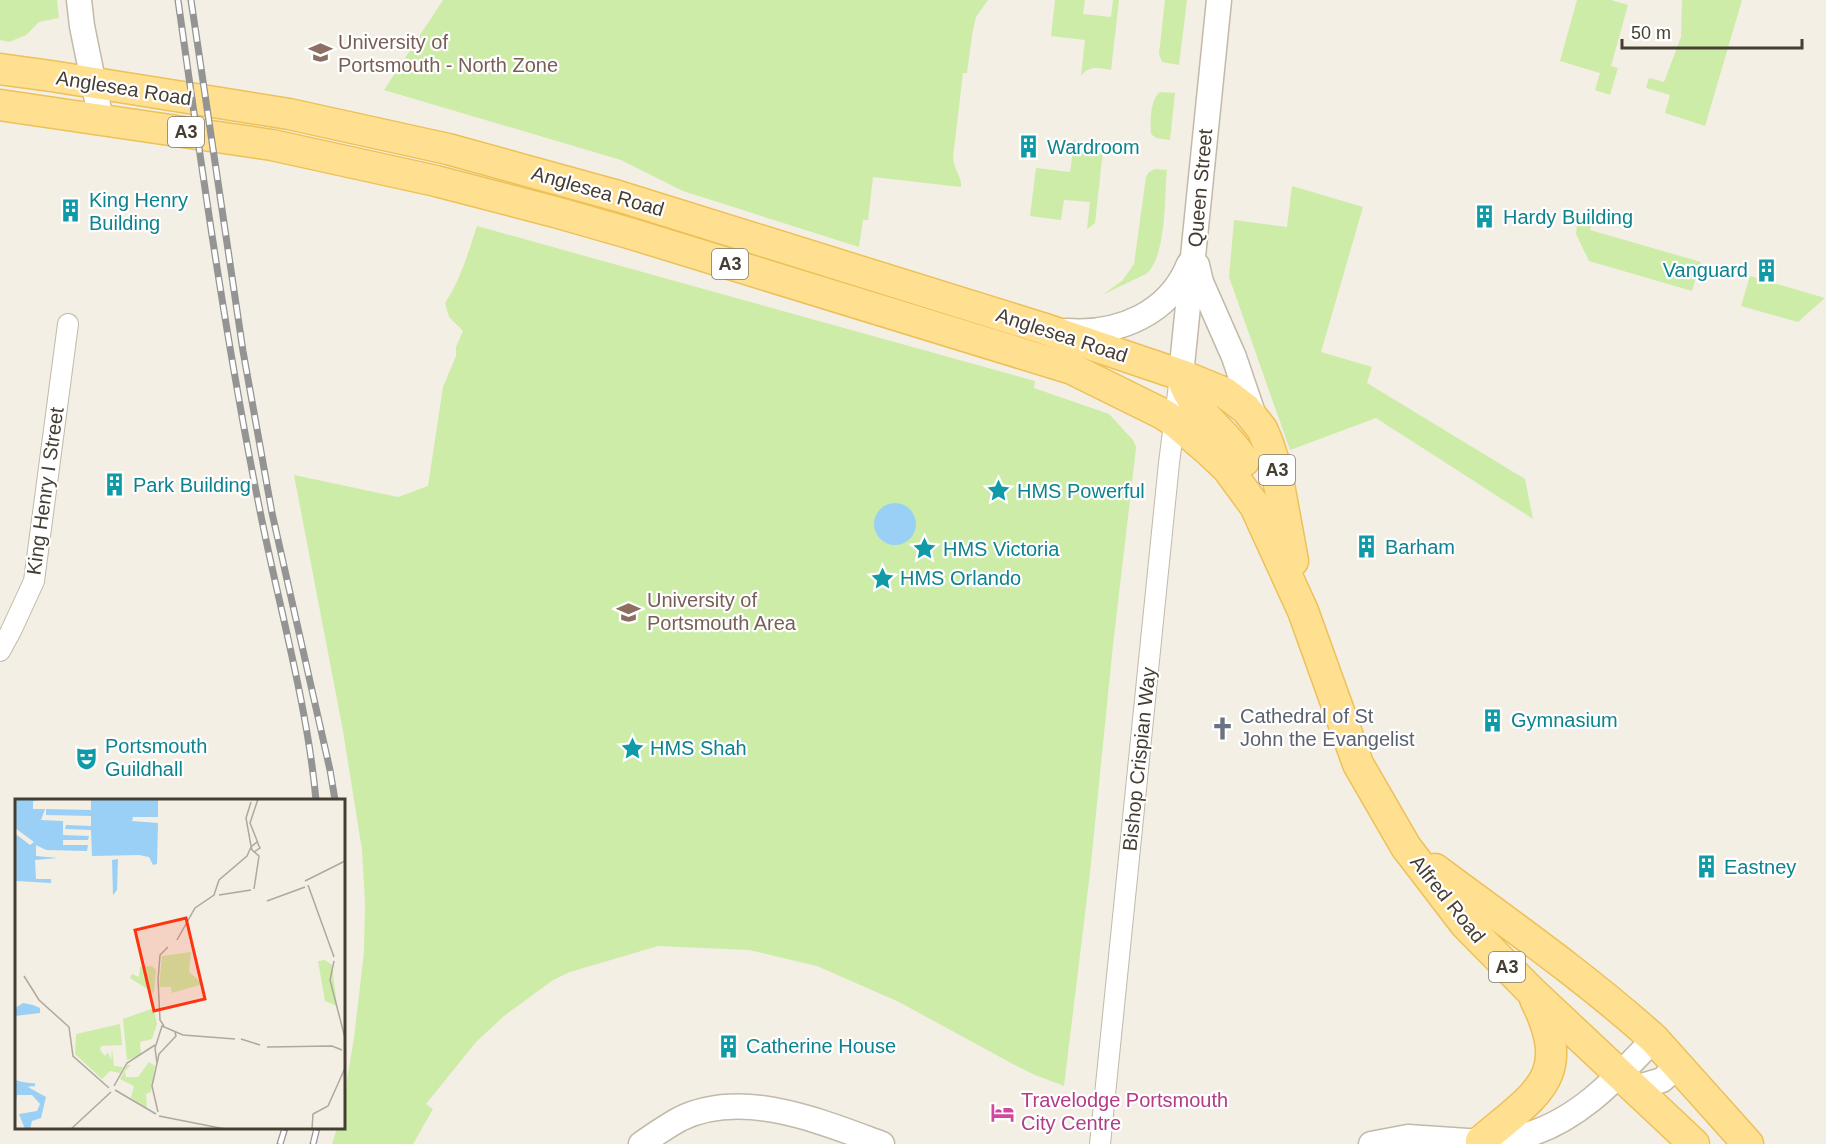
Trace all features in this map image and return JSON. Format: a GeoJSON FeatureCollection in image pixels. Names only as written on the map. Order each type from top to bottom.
{"type":"FeatureCollection","features":[{"type":"Feature","properties":{"kind":"main road","name":"Anglesea Road"},"geometry":{"type":"LineString","coordinates":[[0,69],[290,114],[448,149],[618,196],[1042,328],[1181,375]]}},
{"type":"Feature","properties":{"kind":"main road","name":"Anglesea Road"},"geometry":{"type":"LineString","coordinates":[[0,105],[272,145],[436,181],[566,215],[1072,369],[1150,407],[1175,422]]}},
{"type":"Feature","properties":{"kind":"main road","name":"Alfred Road"},"geometry":{"type":"LineString","coordinates":[[1181,375],[1225,393],[1242,406],[1255,419],[1268,443],[1276,468],[1303,611]]}},
{"type":"Feature","properties":{"kind":"main road","name":"A3"},"geometry":{"type":"LineString","coordinates":[[1181,375],[1186,392],[1198,409],[1229,441],[1244,461],[1253,479],[1272,541]]}},
{"type":"Feature","properties":{"kind":"main road","name":"Alfred Road"},"geometry":{"type":"LineString","coordinates":[[1175,422],[1227,468],[1255,506],[1303,611],[1358,764],[1406,848],[1465,924],[1531,991],[1627,1082]]}},
{"type":"Feature","properties":{"kind":"main road","name":"Alfred Road"},"geometry":{"type":"LineString","coordinates":[[1406,848],[1540,947],[1647,1032]]}},
{"type":"Feature","properties":{"kind":"main road"},"geometry":{"type":"LineString","coordinates":[[1492,1143],[1535,1095],[1548,1074],[1552,1061],[1551,1041],[1531,991]]}},
{"type":"Feature","properties":{"kind":"main road","name":"A3"},"geometry":{"type":"LineString","coordinates":[[1647,1032],[1748,1144]]}},
{"type":"Feature","properties":{"kind":"main road","name":"A3"},"geometry":{"type":"LineString","coordinates":[[1627,1082],[1694,1144]]}},
{"type":"Feature","properties":{"kind":"street"},"geometry":{"type":"LineString","coordinates":[[80,0],[82,26],[101,120]]}},
{"type":"Feature","properties":{"kind":"street","name":"Queen Street"},"geometry":{"type":"LineString","coordinates":[[1181,375],[1220,0]]}},
{"type":"Feature","properties":{"kind":"street"},"geometry":{"type":"LineString","coordinates":[[1042,328],[1069,332],[1092,332],[1112,328],[1143,317],[1164,302],[1177,287],[1194,251]]}},
{"type":"Feature","properties":{"kind":"street"},"geometry":{"type":"LineString","coordinates":[[1194,251],[1201,282],[1234,357],[1255,419]]}},
{"type":"Feature","properties":{"kind":"street","name":"King Henry I Street"},"geometry":{"type":"LineString","coordinates":[[0,651],[6,628],[34,581],[68,324]]}},
{"type":"Feature","properties":{"kind":"street","name":"Bishop Crispian Way"},"geometry":{"type":"LineString","coordinates":[[1100,1144],[1181,375]]}},
{"type":"Feature","properties":{"kind":"street"},"geometry":{"type":"LineString","coordinates":[[1627,1082],[1647,1032]]}},
{"type":"Feature","properties":{"kind":"street"},"geometry":{"type":"LineString","coordinates":[[1371,1144],[1408,1137],[1492,1143],[1514,1138],[1552,1125],[1627,1082],[1662,1080],[1678,1066]]}},
{"type":"Feature","properties":{"kind":"street"},"geometry":{"type":"LineString","coordinates":[[641,1144],[681,1118],[704,1110],[729,1106],[760,1108],[819,1121],[882,1144]]}},
{"type":"Feature","properties":{"kind":"green space"},"geometry":{"type":"Polygon","coordinates":[[[0,0],[57,0],[59,18],[39,22],[26,35],[9,42],[0,40],[0,0]]]}},
{"type":"Feature","properties":{"kind":"green space"},"geometry":{"type":"Polygon","coordinates":[[[443,0],[988,0],[976,17],[967,73],[963,73],[953,157],[961,187],[873,177],[868,220],[863,220],[859,247],[683,191],[621,160],[384,90],[443,0]]]}},
{"type":"Feature","properties":{"kind":"green space"},"geometry":{"type":"Polygon","coordinates":[[[1055,0],[1085,0],[1083,14],[1111,17],[1113,0],[1119,0],[1111,70],[1091,69],[1081,76],[1085,40],[1051,36],[1055,0]]]}},
{"type":"Feature","properties":{"kind":"green space"},"geometry":{"type":"Polygon","coordinates":[[[1165,0],[1187,0],[1179,65],[1162,62],[1159,54],[1165,0]]]}},
{"type":"Feature","properties":{"kind":"green space"},"geometry":{"type":"Polygon","coordinates":[[[1577,0],[1611,0],[1628,5],[1611,66],[1618,68],[1610,95],[1595,90],[1600,73],[1560,61],[1577,0]]]}},
{"type":"Feature","properties":{"kind":"green space"},"geometry":{"type":"Polygon","coordinates":[[[1682,0],[1742,0],[1705,126],[1665,113],[1670,95],[1646,88],[1649,78],[1664,82],[1681,37],[1682,0]]]}},
{"type":"Feature","properties":{"kind":"green space"},"geometry":{"type":"Polygon","coordinates":[[[1160,92],[1175,93],[1170,140],[1156,138],[1151,134],[1152,105],[1160,92]]]}},
{"type":"Feature","properties":{"kind":"green space"},"geometry":{"type":"Polygon","coordinates":[[[1075,138],[1083,147],[1103,150],[1095,223],[1087,229],[1090,202],[1064,200],[1061,220],[1030,216],[1036,168],[1070,172],[1075,138]]]}},
{"type":"Feature","properties":{"kind":"green space"},"geometry":{"type":"Polygon","coordinates":[[[1155,169],[1167,170],[1163,225],[1158,254],[1146,274],[1102,295],[1122,281],[1134,264],[1146,177],[1155,169]]]}},
{"type":"Feature","properties":{"kind":"green space"},"geometry":{"type":"Polygon","coordinates":[[[1292,186],[1363,207],[1321,352],[1372,367],[1367,383],[1525,479],[1533,519],[1376,418],[1290,450],[1229,277],[1234,220],[1287,227],[1292,186]]]}},
{"type":"Feature","properties":{"kind":"green space"},"geometry":{"type":"Polygon","coordinates":[[[1578,217],[1592,221],[1590,230],[1701,262],[1692,291],[1589,261],[1576,234],[1578,217]]]}},
{"type":"Feature","properties":{"kind":"green space"},"geometry":{"type":"Polygon","coordinates":[[[477,226],[1035,381],[1034,388],[1109,414],[1133,440],[1136,447],[1135,457],[1090,873],[1064,1086],[1011,1063],[899,1002],[817,966],[749,950],[658,946],[570,972],[553,980],[504,1016],[476,1042],[426,1104],[433,1109],[413,1144],[332,1144],[337,1129],[345,1129],[345,1091],[364,952],[365,902],[362,850],[343,731],[294,475],[398,497],[428,486],[443,387],[456,356],[456,347],[463,331],[449,317],[445,303],[467,256],[477,226]]]}},
{"type":"Feature","properties":{"kind":"green space"},"geometry":{"type":"Polygon","coordinates":[[[1750,276],[1825,298],[1798,322],[1741,306],[1750,276]]]}},
{"type":"Feature","properties":{"kind":"water"},"geometry":{"type":"Polygon","coordinates":[[[895,503],[910,509],[916,524],[910,539],[895,545],[880,539],[874,524],[880,509],[895,503]]]}},
{"type":"Feature","properties":{"kind":"railway"},"geometry":{"type":"LineString","coordinates":[[178,0],[236,384],[260,511],[306,727],[316,799]]}},
{"type":"Feature","properties":{"kind":"railway"},"geometry":{"type":"LineString","coordinates":[[191,0],[243,351],[272,513],[335,799]]}},
{"type":"Feature","properties":{"kind":"railway"},"geometry":{"type":"LineString","coordinates":[[280,1144],[285,1129]]}},
{"type":"Feature","properties":{"kind":"railway"},"geometry":{"type":"LineString","coordinates":[[313,1144],[317,1129]]}},
{"type":"Feature","properties":{"kind":"place","name":"University of Portsmouth - North Zone"},"geometry":{"type":"Point","coordinates":[320,53]}},
{"type":"Feature","properties":{"kind":"place","name":"Wardroom"},"geometry":{"type":"Point","coordinates":[1029,147]}},
{"type":"Feature","properties":{"kind":"place","name":"King Henry Building"},"geometry":{"type":"Point","coordinates":[71,211]}},
{"type":"Feature","properties":{"kind":"place","name":"Hardy Building"},"geometry":{"type":"Point","coordinates":[1485,217]}},
{"type":"Feature","properties":{"kind":"place","name":"Vanguard"},"geometry":{"type":"Point","coordinates":[1766,270]}},
{"type":"Feature","properties":{"kind":"place","name":"Park Building"},"geometry":{"type":"Point","coordinates":[115,485]}},
{"type":"Feature","properties":{"kind":"place","name":"HMS Powerful"},"geometry":{"type":"Point","coordinates":[999,491]}},
{"type":"Feature","properties":{"kind":"place","name":"Barham"},"geometry":{"type":"Point","coordinates":[1367,547]}},
{"type":"Feature","properties":{"kind":"place","name":"HMS Victoria"},"geometry":{"type":"Point","coordinates":[925,549]}},
{"type":"Feature","properties":{"kind":"place","name":"HMS Orlando"},"geometry":{"type":"Point","coordinates":[882,578]}},
{"type":"Feature","properties":{"kind":"place","name":"University of Portsmouth Area"},"geometry":{"type":"Point","coordinates":[629,612]}},
{"type":"Feature","properties":{"kind":"place","name":"Gymnasium"},"geometry":{"type":"Point","coordinates":[1493,720]}},
{"type":"Feature","properties":{"kind":"place","name":"Cathedral of St John the Evangelist"},"geometry":{"type":"Point","coordinates":[1222,728]}},
{"type":"Feature","properties":{"kind":"place","name":"HMS Shah"},"geometry":{"type":"Point","coordinates":[632,748]}},
{"type":"Feature","properties":{"kind":"place","name":"Portsmouth Guildhall"},"geometry":{"type":"Point","coordinates":[87,758]}},
{"type":"Feature","properties":{"kind":"place","name":"Eastney"},"geometry":{"type":"Point","coordinates":[1706,867]}},
{"type":"Feature","properties":{"kind":"place","name":"Catherine House"},"geometry":{"type":"Point","coordinates":[728,1046]}},
{"type":"Feature","properties":{"kind":"place","name":"Travelodge Portsmouth City Centre"},"geometry":{"type":"Point","coordinates":[1003,1112]}}]}
